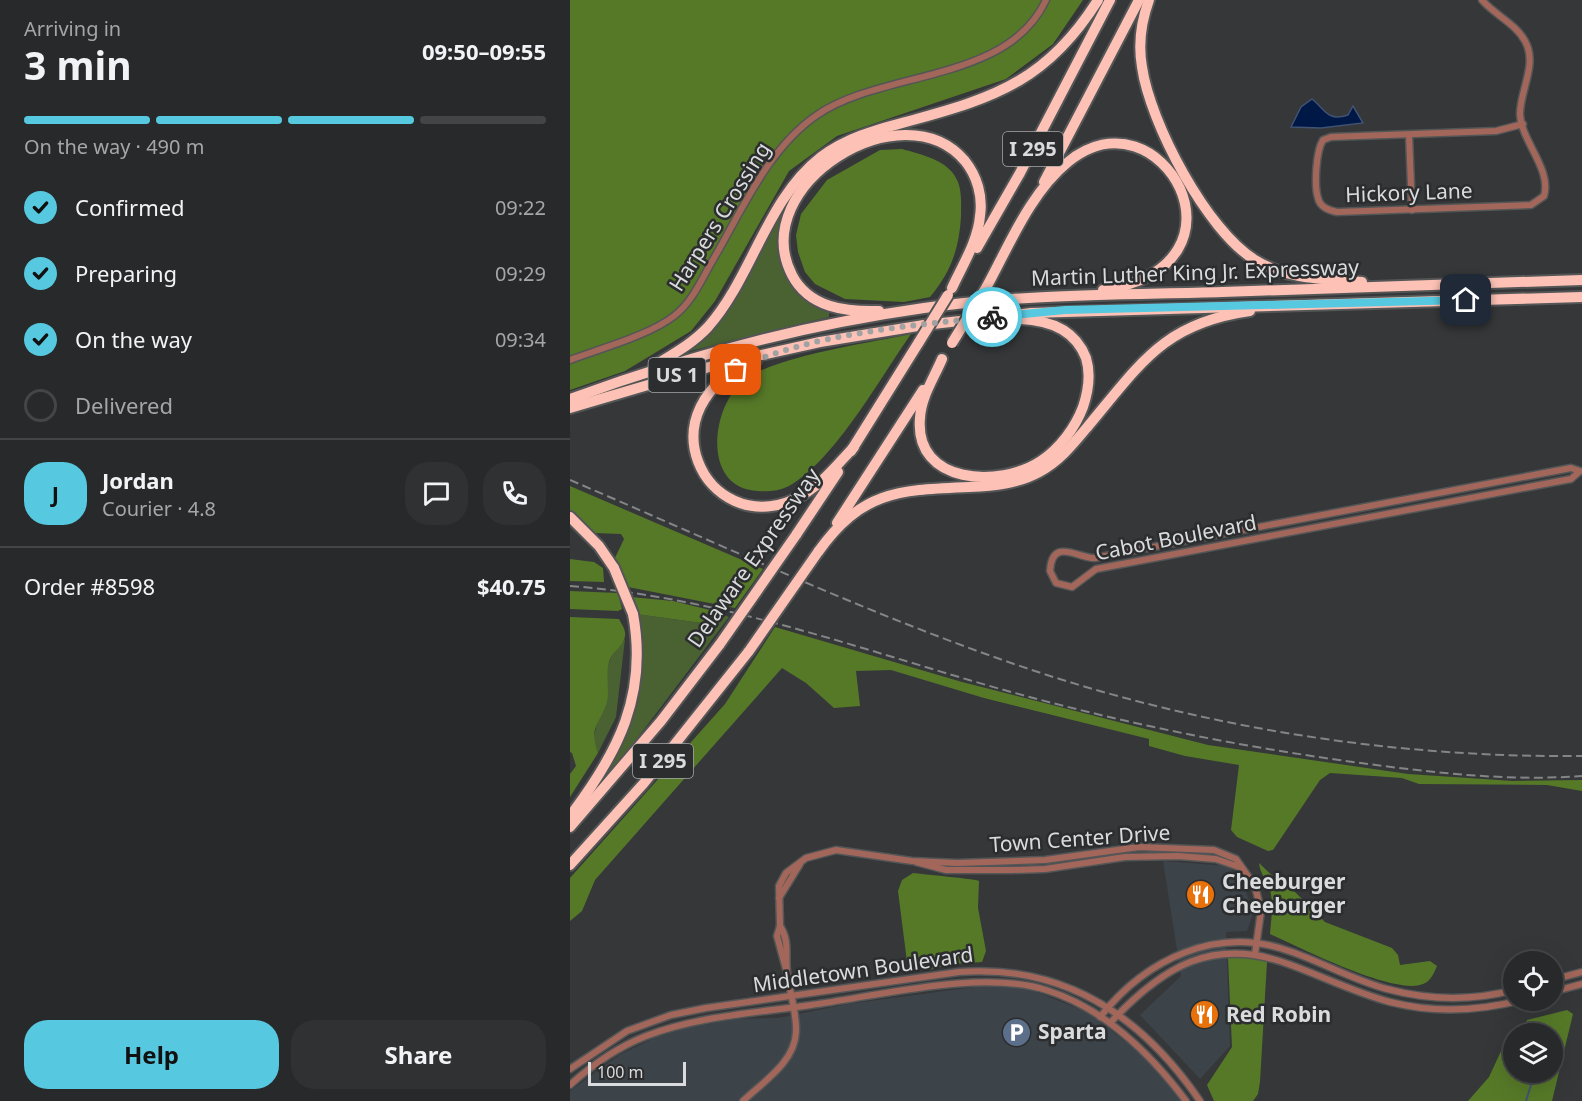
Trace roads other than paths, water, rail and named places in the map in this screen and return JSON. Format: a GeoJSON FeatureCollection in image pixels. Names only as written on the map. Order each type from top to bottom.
{"type":"FeatureCollection","features":[{"type":"Feature","properties":{"kind":"highway"},"geometry":{"type":"LineString","coordinates":[[634,376],[677,352],[709,326],[724,304],[787,193],[821,157],[858,136],[970,105],[1010,87],[1057,52],[1098,0]]}},
{"type":"Feature","properties":{"kind":"highway","name":"I 295"},"geometry":{"type":"LineString","coordinates":[[950,291],[1020,173],[1110,0]]}},
{"type":"Feature","properties":{"kind":"highway","name":"I 295"},"geometry":{"type":"LineString","coordinates":[[570,865],[644,783],[749,651],[818,552],[986,288],[1139,0]]}},
{"type":"Feature","properties":{"kind":"highway"},"geometry":{"type":"LineString","coordinates":[[1149,0],[1140,41],[1147,88],[1187,178],[1223,233],[1256,261],[1287,274],[1410,285]]}},
{"type":"Feature","properties":{"kind":"highway"},"geometry":{"type":"LineString","coordinates":[[922,309],[866,311],[839,309],[816,300],[795,280],[784,251],[785,221],[802,190],[836,158],[870,141],[915,135],[937,140],[962,158],[978,187],[980,217],[974,240],[950,291]]}},
{"type":"Feature","properties":{"kind":"highway"},"geometry":{"type":"LineString","coordinates":[[1032,203],[1071,159],[1092,148],[1112,144],[1132,146],[1156,158],[1172,173],[1183,194],[1186,208],[1184,232],[1177,252],[1163,268],[1136,283],[1061,296]]}},
{"type":"Feature","properties":{"kind":"highway","name":"Martin Luther King Jr. Expressway"},"geometry":{"type":"LineString","coordinates":[[570,399],[634,376],[771,338],[922,309],[1061,296],[1582,280]]}},
{"type":"Feature","properties":{"kind":"highway","name":"Delaware Expressway"},"geometry":{"type":"LineString","coordinates":[[570,827],[646,740],[720,644],[854,447],[950,291]]}},
{"type":"Feature","properties":{"kind":"highway","name":"Martin Luther King Jr. Expressway"},"geometry":{"type":"LineString","coordinates":[[570,408],[670,377],[785,350],[890,330],[995,317],[1077,310],[1582,297]]}},
{"type":"Feature","properties":{"kind":"highway"},"geometry":{"type":"LineString","coordinates":[[825,541],[860,508],[891,494],[910,490],[1004,485],[1039,472],[1068,449],[1139,364],[1169,338],[1187,328],[1221,316],[1304,305]]}},
{"type":"Feature","properties":{"kind":"highway"},"geometry":{"type":"LineString","coordinates":[[942,359],[923,402],[919,423],[923,442],[938,463],[956,473],[987,478],[1018,472],[1049,455],[1067,436],[1082,410],[1089,382],[1085,356],[1074,339],[1055,326],[1040,321],[995,317]]}},
{"type":"Feature","properties":{"kind":"highway"},"geometry":{"type":"LineString","coordinates":[[785,350],[729,374],[712,388],[703,401],[695,421],[693,442],[698,463],[705,476],[732,499],[752,505],[772,506],[795,499],[812,488],[854,447]]}},
{"type":"Feature","properties":{"kind":"highway"},"geometry":{"type":"LineString","coordinates":[[570,517],[599,546],[614,568],[633,614],[637,662],[630,711],[612,754],[570,816]]}},
{"type":"Feature","properties":{"kind":"street","name":"Harpers Crossing"},"geometry":{"type":"LineString","coordinates":[[570,360],[663,324],[687,304],[777,152],[798,129],[840,102],[982,58],[1020,32],[1046,0]]}},
{"type":"Feature","properties":{"kind":"street","name":"Hickory Lane"},"geometry":{"type":"LineString","coordinates":[[1482,0],[1518,32],[1526,43],[1529,66],[1520,114],[1546,189],[1538,202],[1531,205],[1337,212],[1322,206],[1317,197],[1317,153],[1323,140],[1331,137],[1496,131],[1523,124]]}},
{"type":"Feature","properties":{"kind":"street"},"geometry":{"type":"LineString","coordinates":[[1409,135],[1412,210]]}},
{"type":"Feature","properties":{"kind":"street","name":"Cabot Boulevard"},"geometry":{"type":"LineString","coordinates":[[1571,468],[1581,471],[1571,479],[1096,569],[1072,587],[1056,583],[1050,572],[1053,560],[1063,552],[1072,551],[1086,558],[1095,558],[1571,468]]}},
{"type":"Feature","properties":{"kind":"street","name":"Town Center Drive"},"geometry":{"type":"LineString","coordinates":[[743,1101],[787,1059],[796,1032],[786,969],[787,941],[780,926],[778,891],[786,873],[815,854],[836,850],[912,861],[926,867],[946,870],[1045,869],[1125,857],[1204,857],[1242,868],[1255,886],[1260,903],[1256,954]]}},
{"type":"Feature","properties":{"kind":"street"},"geometry":{"type":"LineString","coordinates":[[1100,1017],[1147,973],[1179,953],[1216,943],[1257,943],[1288,950],[1384,988],[1410,995],[1467,998],[1503,992]]}},
{"type":"Feature","properties":{"kind":"street"},"geometry":{"type":"LineString","coordinates":[[1110,1023],[1149,985],[1182,964],[1214,955],[1256,954],[1290,964],[1370,996],[1412,1007],[1475,1009],[1503,1004]]}},
{"type":"Feature","properties":{"kind":"street","name":"Middletown Boulevard"},"geometry":{"type":"LineString","coordinates":[[570,1069],[627,1031],[671,1015],[959,972],[988,970],[1025,973],[1055,981],[1107,1008],[1165,1057],[1200,1101]]}},
{"type":"Feature","properties":{"kind":"street"},"geometry":{"type":"LineString","coordinates":[[1563,977],[1582,972]]}},
{"type":"Feature","properties":{"kind":"street","name":"Middletown Boulevard"},"geometry":{"type":"LineString","coordinates":[[570,1085],[608,1055],[658,1032],[708,1020],[988,982],[1045,989],[1078,1003],[1110,1023],[1155,1063],[1186,1101]]}},
{"type":"Feature","properties":{"kind":"street"},"geometry":{"type":"LineString","coordinates":[[1563,989],[1582,984]]}},
{"type":"Feature","properties":{"kind":"water"},"geometry":{"type":"Polygon","coordinates":[[[1312,99],[1335,117],[1348,115],[1353,106],[1363,123],[1321,128],[1291,127],[1301,107],[1312,99]]]}},
{"type":"Feature","properties":{"kind":"waterway"},"geometry":{"type":"LineString","coordinates":[[1526,1101],[1532,1083]]}},
{"type":"Feature","properties":{"kind":"railway"},"geometry":{"type":"LineString","coordinates":[[570,480],[904,623],[960,645],[1085,687],[1225,722],[1367,744],[1510,755],[1582,756]]}},
{"type":"Feature","properties":{"kind":"railway"},"geometry":{"type":"LineString","coordinates":[[570,586],[672,599],[722,610],[821,636],[1015,693],[1199,736],[1292,753],[1430,771],[1521,778],[1582,776]]}},
{"type":"Feature","properties":{"kind":"place","name":"Cheeburger Cheeburger"},"geometry":{"type":"Point","coordinates":[1201,894]}},
{"type":"Feature","properties":{"kind":"place","name":"Red Robin"},"geometry":{"type":"Point","coordinates":[1205,1015]}},
{"type":"Feature","properties":{"kind":"place","name":"Sparta"},"geometry":{"type":"Point","coordinates":[1017,1032]}}]}
